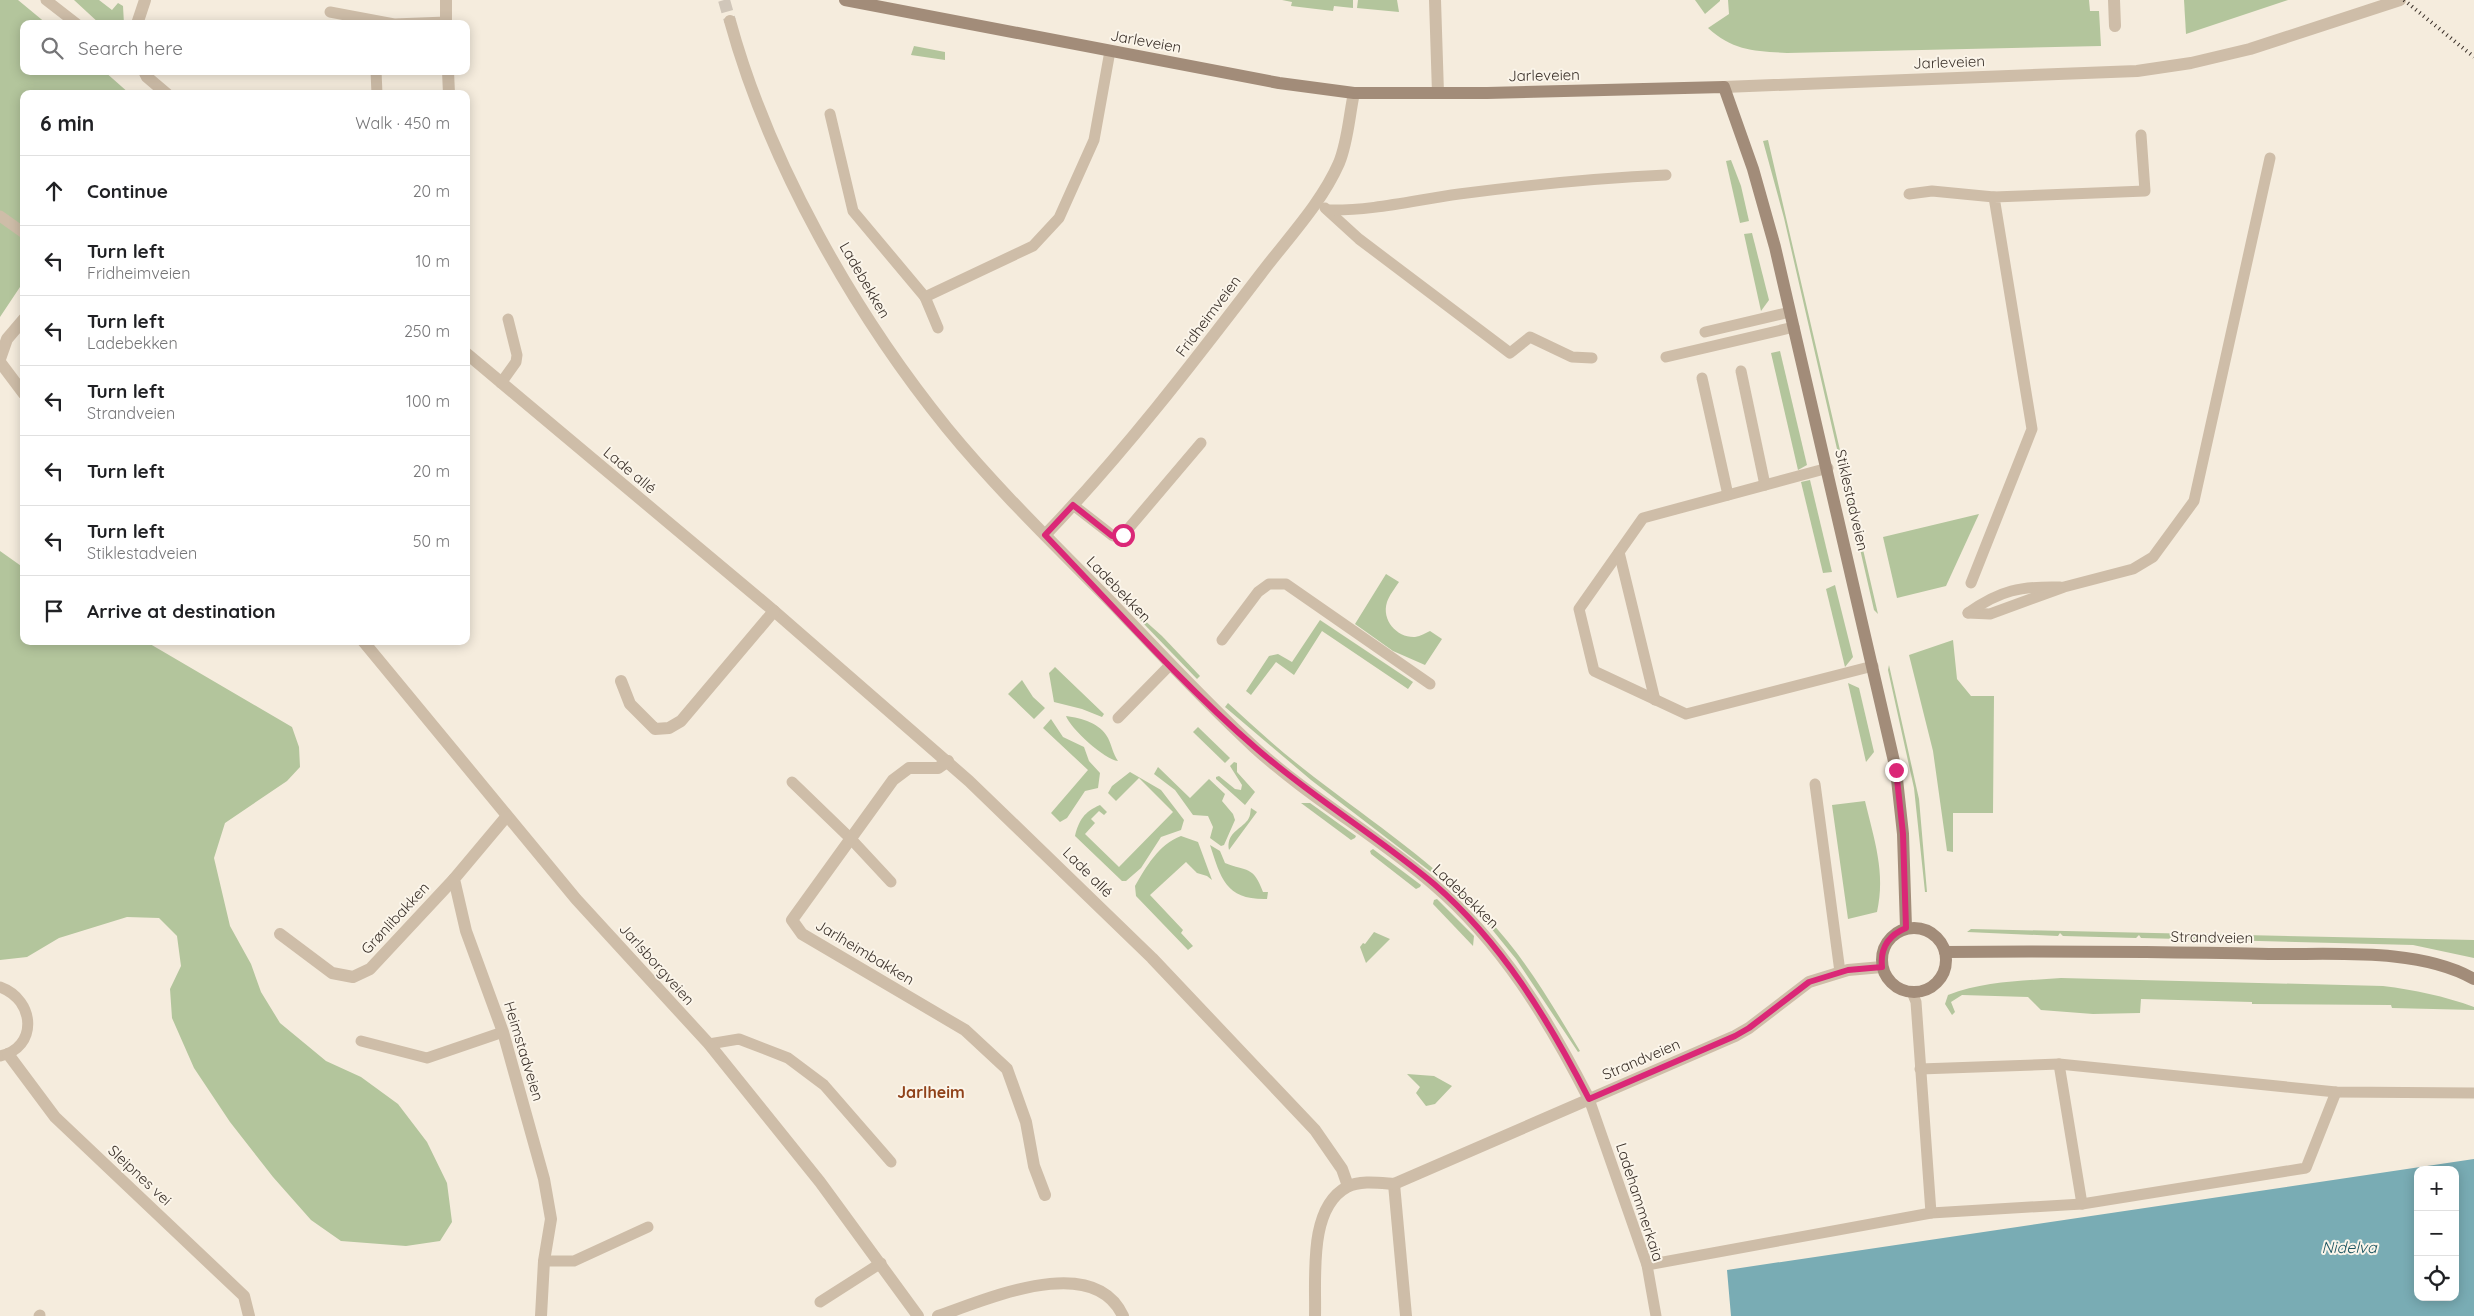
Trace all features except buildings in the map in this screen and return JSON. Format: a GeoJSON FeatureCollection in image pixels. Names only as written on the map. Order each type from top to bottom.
{"type":"FeatureCollection","features":[{"type":"Feature","properties":{"kind":"main road","name":"Jarleveien"},"geometry":{"type":"LineString","coordinates":[[845,0],[1279,83],[1354,93],[1724,87]]}},
{"type":"Feature","properties":{"kind":"main road","name":"Stiklestadveien"},"geometry":{"type":"LineString","coordinates":[[1724,87],[1753,169],[1794,327],[1896,770],[1903,834],[1906,928]]}},
{"type":"Feature","properties":{"kind":"main road"},"geometry":{"type":"LineString","coordinates":[[1906,928],[1923,928],[1930,932],[1937,937],[1945,952],[1945,969],[1936,984],[1921,992],[1901,990],[1890,983],[1882,967],[1884,946],[1893,935],[1906,928]]}},
{"type":"Feature","properties":{"kind":"main road","name":"Strandveien"},"geometry":{"type":"LineString","coordinates":[[1945,952],[2194,952],[2399,957],[2440,964],[2474,979]]}},
{"type":"Feature","properties":{"kind":"street"},"geometry":{"type":"LineString","coordinates":[[138,20],[145,0]]}},
{"type":"Feature","properties":{"kind":"street"},"geometry":{"type":"LineString","coordinates":[[446,0],[446,20]]}},
{"type":"Feature","properties":{"kind":"street"},"geometry":{"type":"LineString","coordinates":[[1435,0],[1438,93]]}},
{"type":"Feature","properties":{"kind":"street"},"geometry":{"type":"LineString","coordinates":[[2114,0],[2115,26]]}},
{"type":"Feature","properties":{"kind":"street","name":"Jarleveien"},"geometry":{"type":"LineString","coordinates":[[1724,87],[2137,71],[2191,63],[2250,49],[2400,0]]}},
{"type":"Feature","properties":{"kind":"street","name":"Ladebekken"},"geometry":{"type":"LineString","coordinates":[[730,20],[744,69],[780,155],[835,263],[874,328],[947,428],[1045,535],[1170,664],[1257,750],[1310,792],[1402,859],[1435,886],[1470,920],[1508,964],[1528,992],[1561,1045],[1589,1099]]}},
{"type":"Feature","properties":{"kind":"street"},"geometry":{"type":"LineString","coordinates":[[146,75],[162,90]]}},
{"type":"Feature","properties":{"kind":"street"},"geometry":{"type":"LineString","coordinates":[[448,75],[449,90]]}},
{"type":"Feature","properties":{"kind":"street","name":"Fridheimveien"},"geometry":{"type":"LineString","coordinates":[[1045,535],[1184,375],[1316,201],[1338,163],[1346,141],[1354,93]]}},
{"type":"Feature","properties":{"kind":"street"},"geometry":{"type":"LineString","coordinates":[[20,324],[7,339],[0,361],[20,388]]}},
{"type":"Feature","properties":{"kind":"street","name":"Lade allé"},"geometry":{"type":"LineString","coordinates":[[470,356],[774,611],[948,761],[1057,864],[1152,958],[1316,1130],[1342,1169],[1348,1186]]}},
{"type":"Feature","properties":{"kind":"street"},"geometry":{"type":"LineString","coordinates":[[621,681],[630,704],[655,729],[669,728],[681,721],[774,611]]}},
{"type":"Feature","properties":{"kind":"street","name":"Jarlsborgveien"},"geometry":{"type":"LineString","coordinates":[[366,645],[506,817],[576,899],[709,1044],[820,1182],[918,1316]]}},
{"type":"Feature","properties":{"kind":"street","name":"Jarlheimbakken"},"geometry":{"type":"LineString","coordinates":[[948,761],[938,768],[909,768],[893,780],[792,920],[802,934],[965,1030],[1008,1069],[1026,1122],[1034,1166],[1044,1195]]}},
{"type":"Feature","properties":{"kind":"street"},"geometry":{"type":"LineString","coordinates":[[454,879],[506,817]]}},
{"type":"Feature","properties":{"kind":"street","name":"Grønlibakken"},"geometry":{"type":"LineString","coordinates":[[280,934],[332,973],[353,977],[370,969],[454,879]]}},
{"type":"Feature","properties":{"kind":"street","name":"Heimstadveien"},"geometry":{"type":"LineString","coordinates":[[454,879],[466,931],[503,1032],[544,1179],[551,1219],[544,1261],[541,1316]]}},
{"type":"Feature","properties":{"kind":"street","name":"Strandveien"},"geometry":{"type":"LineString","coordinates":[[1348,1186],[1371,1183],[1394,1184],[1735,1036],[1749,1028],[1809,982],[1840,972],[1882,967]]}},
{"type":"Feature","properties":{"kind":"street","name":"Sleipnes vei"},"geometry":{"type":"LineString","coordinates":[[4,1055],[55,1117],[244,1296],[249,1316]]}},
{"type":"Feature","properties":{"kind":"street"},"geometry":{"type":"LineString","coordinates":[[1394,1184],[1406,1316]]}},
{"type":"Feature","properties":{"kind":"street"},"geometry":{"type":"LineString","coordinates":[[1315,1316],[1318,1229],[1330,1200],[1348,1186]]}},
{"type":"Feature","properties":{"kind":"street"},"geometry":{"type":"LineString","coordinates":[[938,1316],[1026,1288],[1070,1282],[1093,1287],[1107,1295],[1123,1316]]}},
{"type":"Feature","properties":{"kind":"lane"},"geometry":{"type":"LineString","coordinates":[[46,0],[72,20]]}},
{"type":"Feature","properties":{"kind":"lane"},"geometry":{"type":"LineString","coordinates":[[330,12],[373,20]]}},
{"type":"Feature","properties":{"kind":"lane"},"geometry":{"type":"LineString","coordinates":[[925,297],[1033,246],[1059,218],[1094,140],[1110,51]]}},
{"type":"Feature","properties":{"kind":"lane"},"geometry":{"type":"LineString","coordinates":[[376,75],[377,90]]}},
{"type":"Feature","properties":{"kind":"lane"},"geometry":{"type":"LineString","coordinates":[[830,114],[852,211],[925,297],[938,328]]}},
{"type":"Feature","properties":{"kind":"lane"},"geometry":{"type":"LineString","coordinates":[[1909,194],[1932,192],[1994,197],[2145,191],[2141,135]]}},
{"type":"Feature","properties":{"kind":"lane"},"geometry":{"type":"LineString","coordinates":[[2064,587],[2026,586],[1988,598],[1968,613],[1990,614],[2064,587],[2133,569],[2153,557],[2194,501],[2270,158]]}},
{"type":"Feature","properties":{"kind":"lane"},"geometry":{"type":"LineString","coordinates":[[1328,210],[1358,211],[1411,201],[1542,183],[1666,175]]}},
{"type":"Feature","properties":{"kind":"lane"},"geometry":{"type":"LineString","coordinates":[[1971,583],[2032,429],[1994,197]]}},
{"type":"Feature","properties":{"kind":"lane"},"geometry":{"type":"LineString","coordinates":[[1316,201],[1359,239],[1510,353],[1530,337],[1572,357],[1592,358]]}},
{"type":"Feature","properties":{"kind":"lane"},"geometry":{"type":"LineString","coordinates":[[0,216],[20,230]]}},
{"type":"Feature","properties":{"kind":"lane"},"geometry":{"type":"LineString","coordinates":[[1705,332],[1790,312]]}},
{"type":"Feature","properties":{"kind":"lane"},"geometry":{"type":"LineString","coordinates":[[501,383],[516,362],[517,355],[508,319]]}},
{"type":"Feature","properties":{"kind":"lane"},"geometry":{"type":"LineString","coordinates":[[1666,358],[1794,327]]}},
{"type":"Feature","properties":{"kind":"lane"},"geometry":{"type":"LineString","coordinates":[[1741,371],[1765,485]]}},
{"type":"Feature","properties":{"kind":"lane"},"geometry":{"type":"LineString","coordinates":[[1702,378],[1728,495]]}},
{"type":"Feature","properties":{"kind":"lane"},"geometry":{"type":"LineString","coordinates":[[1073,505],[1112,536],[1123,535],[1201,444]]}},
{"type":"Feature","properties":{"kind":"lane"},"geometry":{"type":"LineString","coordinates":[[1828,468],[1643,518],[1579,610],[1594,671],[1686,714],[1873,666]]}},
{"type":"Feature","properties":{"kind":"lane"},"geometry":{"type":"LineString","coordinates":[[1619,552],[1655,700]]}},
{"type":"Feature","properties":{"kind":"lane"},"geometry":{"type":"LineString","coordinates":[[1222,640],[1258,592],[1270,584],[1286,584],[1430,684]]}},
{"type":"Feature","properties":{"kind":"lane"},"geometry":{"type":"LineString","coordinates":[[1118,718],[1170,664]]}},
{"type":"Feature","properties":{"kind":"lane"},"geometry":{"type":"LineString","coordinates":[[792,782],[851,838],[891,882]]}},
{"type":"Feature","properties":{"kind":"lane"},"geometry":{"type":"LineString","coordinates":[[1815,784],[1840,972]]}},
{"type":"Feature","properties":{"kind":"lane","name":"Sleipnes vei"},"geometry":{"type":"LineString","coordinates":[[0,987],[13,992],[25,1006],[28,1024],[22,1042],[4,1055]]}},
{"type":"Feature","properties":{"kind":"lane"},"geometry":{"type":"LineString","coordinates":[[1912,992],[1916,1002],[1931,1214]]}},
{"type":"Feature","properties":{"kind":"lane"},"geometry":{"type":"LineString","coordinates":[[361,1041],[427,1058],[503,1032]]}},
{"type":"Feature","properties":{"kind":"lane"},"geometry":{"type":"LineString","coordinates":[[709,1044],[740,1039],[788,1058],[824,1086],[892,1162]]}},
{"type":"Feature","properties":{"kind":"lane"},"geometry":{"type":"LineString","coordinates":[[1920,1069],[2059,1064],[2336,1092],[2474,1093]]}},
{"type":"Feature","properties":{"kind":"lane"},"geometry":{"type":"LineString","coordinates":[[2059,1064],[2082,1204]]}},
{"type":"Feature","properties":{"kind":"lane"},"geometry":{"type":"LineString","coordinates":[[1647,1264],[1931,1214],[2082,1204],[2306,1168],[2336,1092]]}},
{"type":"Feature","properties":{"kind":"lane","name":"Ladehammerkaia"},"geometry":{"type":"LineString","coordinates":[[1589,1099],[1647,1264],[1656,1316]]}},
{"type":"Feature","properties":{"kind":"lane"},"geometry":{"type":"LineString","coordinates":[[544,1261],[574,1261],[648,1227]]}},
{"type":"Feature","properties":{"kind":"lane"},"geometry":{"type":"LineString","coordinates":[[820,1302],[881,1263]]}},
{"type":"Feature","properties":{"kind":"green space"},"geometry":{"type":"Polygon","coordinates":[[[0,0],[18,0],[42,20],[20,20],[20,75],[109,75],[125,90],[20,90],[20,287],[0,317],[0,0]]]}},
{"type":"Feature","properties":{"kind":"green space"},"geometry":{"type":"Polygon","coordinates":[[[74,0],[99,0],[112,10],[118,3],[123,6],[124,20],[96,20],[74,0]]]}},
{"type":"Feature","properties":{"kind":"green space"},"geometry":{"type":"Polygon","coordinates":[[[1282,0],[1353,0],[1353,8],[1334,6],[1333,11],[1291,6],[1292,2],[1282,0]]]}},
{"type":"Feature","properties":{"kind":"green space"},"geometry":{"type":"Polygon","coordinates":[[[1358,0],[1397,0],[1399,12],[1357,8],[1358,0]]]}},
{"type":"Feature","properties":{"kind":"green space"},"geometry":{"type":"Polygon","coordinates":[[[1695,0],[1720,0],[1720,1],[1705,14],[1695,0]]]}},
{"type":"Feature","properties":{"kind":"green space"},"geometry":{"type":"Polygon","coordinates":[[[1728,0],[2089,0],[2090,11],[2099,11],[2101,46],[1787,53],[1755,50],[1726,41],[1708,28],[1729,14],[1728,0]]]}},
{"type":"Feature","properties":{"kind":"green space"},"geometry":{"type":"Polygon","coordinates":[[[2184,0],[2288,0],[2186,34],[2184,0]]]}},
{"type":"Feature","properties":{"kind":"green space"},"geometry":{"type":"Polygon","coordinates":[[[914,46],[945,52],[945,60],[911,55],[914,46]]]}},
{"type":"Feature","properties":{"kind":"green space"},"geometry":{"type":"Polygon","coordinates":[[[1768,140],[1878,614],[1874,610],[1784,218],[1763,141],[1768,140]]]}},
{"type":"Feature","properties":{"kind":"green space"},"geometry":{"type":"Polygon","coordinates":[[[1731,160],[1741,186],[1749,221],[1740,223],[1726,161],[1731,160]]]}},
{"type":"Feature","properties":{"kind":"green space"},"geometry":{"type":"Polygon","coordinates":[[[1752,233],[1769,300],[1761,311],[1744,234],[1752,233]]]}},
{"type":"Feature","properties":{"kind":"green space"},"geometry":{"type":"Polygon","coordinates":[[[1780,351],[1807,465],[1798,470],[1771,353],[1780,351]]]}},
{"type":"Feature","properties":{"kind":"green space"},"geometry":{"type":"Polygon","coordinates":[[[1810,480],[1832,572],[1823,573],[1801,482],[1810,480]]]}},
{"type":"Feature","properties":{"kind":"green space"},"geometry":{"type":"Polygon","coordinates":[[[1979,514],[1946,586],[1897,598],[1883,537],[1979,514]]]}},
{"type":"Feature","properties":{"kind":"green space"},"geometry":{"type":"Polygon","coordinates":[[[0,551],[20,565],[20,645],[152,645],[292,727],[299,747],[300,767],[287,781],[225,823],[214,858],[230,926],[251,964],[261,992],[280,1023],[326,1061],[361,1077],[398,1104],[427,1142],[447,1183],[452,1222],[440,1241],[406,1246],[341,1241],[311,1220],[273,1177],[230,1122],[194,1068],[172,1018],[170,989],[181,966],[177,936],[159,918],[127,917],[59,938],[27,957],[0,960],[0,551]]]}},
{"type":"Feature","properties":{"kind":"green space"},"geometry":{"type":"Polygon","coordinates":[[[1386,574],[1399,582],[1387,602],[1386,616],[1392,627],[1409,637],[1417,637],[1430,631],[1442,639],[1425,665],[1393,651],[1355,624],[1386,574]]]}},
{"type":"Feature","properties":{"kind":"green space"},"geometry":{"type":"Polygon","coordinates":[[[1835,585],[1853,657],[1845,667],[1826,589],[1835,585]]]}},
{"type":"Feature","properties":{"kind":"green space"},"geometry":{"type":"Polygon","coordinates":[[[1114,593],[1162,636],[1200,676],[1197,679],[1114,593]]]}},
{"type":"Feature","properties":{"kind":"green space"},"geometry":{"type":"Polygon","coordinates":[[[1320,620],[1413,682],[1408,689],[1322,631],[1294,675],[1276,662],[1251,695],[1246,691],[1269,656],[1278,654],[1292,662],[1320,620]]]}},
{"type":"Feature","properties":{"kind":"green space"},"geometry":{"type":"Polygon","coordinates":[[[1953,640],[1957,679],[1971,696],[1994,696],[1993,813],[1953,813],[1953,852],[1947,851],[1933,751],[1909,655],[1953,640]]]}},
{"type":"Feature","properties":{"kind":"green space"},"geometry":{"type":"Polygon","coordinates":[[[1889,665],[1919,799],[1927,892],[1925,892],[1914,788],[1888,670],[1889,665]]]}},
{"type":"Feature","properties":{"kind":"green space"},"geometry":{"type":"Polygon","coordinates":[[[1055,667],[1104,714],[1102,717],[1082,709],[1054,702],[1049,673],[1055,667]]]}},
{"type":"Feature","properties":{"kind":"green space"},"geometry":{"type":"Polygon","coordinates":[[[1022,680],[1033,697],[1045,708],[1034,719],[1008,694],[1022,680]]]}},
{"type":"Feature","properties":{"kind":"green space"},"geometry":{"type":"Polygon","coordinates":[[[1848,683],[1859,688],[1874,752],[1866,762],[1848,683]]]}},
{"type":"Feature","properties":{"kind":"green space"},"geometry":{"type":"Polygon","coordinates":[[[1228,703],[1303,768],[1425,862],[1467,898],[1501,933],[1526,965],[1580,1051],[1578,1052],[1516,959],[1486,922],[1448,885],[1311,780],[1225,707],[1228,703]]]}},
{"type":"Feature","properties":{"kind":"green space"},"geometry":{"type":"Polygon","coordinates":[[[1066,716],[1084,720],[1095,725],[1105,733],[1118,761],[1105,755],[1089,743],[1074,728],[1066,716]]]}},
{"type":"Feature","properties":{"kind":"green space"},"geometry":{"type":"Polygon","coordinates":[[[1051,719],[1063,737],[1084,747],[1089,761],[1100,773],[1098,788],[1085,791],[1067,818],[1060,822],[1051,813],[1088,770],[1043,728],[1051,719]]]}},
{"type":"Feature","properties":{"kind":"green space"},"geometry":{"type":"Polygon","coordinates":[[[1198,727],[1230,758],[1225,763],[1193,732],[1198,727]]]}},
{"type":"Feature","properties":{"kind":"green space"},"geometry":{"type":"Polygon","coordinates":[[[1234,762],[1237,763],[1237,772],[1255,792],[1245,805],[1216,779],[1219,776],[1235,789],[1241,790],[1242,785],[1230,766],[1234,762]]]}},
{"type":"Feature","properties":{"kind":"green space"},"geometry":{"type":"Polygon","coordinates":[[[1158,767],[1190,798],[1209,779],[1225,794],[1222,801],[1233,814],[1235,820],[1224,845],[1221,846],[1210,838],[1213,827],[1208,816],[1193,815],[1175,790],[1154,774],[1158,767]]]}},
{"type":"Feature","properties":{"kind":"green space"},"geometry":{"type":"Polygon","coordinates":[[[1130,772],[1161,790],[1184,820],[1181,830],[1161,837],[1141,868],[1126,881],[1122,881],[1075,836],[1078,825],[1083,817],[1100,805],[1107,812],[1104,815],[1099,811],[1091,819],[1095,823],[1085,834],[1119,867],[1173,812],[1139,778],[1116,801],[1108,793],[1112,786],[1130,772]]]}},
{"type":"Feature","properties":{"kind":"green space"},"geometry":{"type":"Polygon","coordinates":[[[1865,801],[1880,870],[1877,912],[1848,919],[1832,805],[1865,801]]]}},
{"type":"Feature","properties":{"kind":"green space"},"geometry":{"type":"Polygon","coordinates":[[[1301,803],[1310,803],[1356,836],[1355,838],[1351,840],[1301,803]]]}},
{"type":"Feature","properties":{"kind":"green space"},"geometry":{"type":"Polygon","coordinates":[[[1251,808],[1257,812],[1229,850],[1231,836],[1248,820],[1251,808]]]}},
{"type":"Feature","properties":{"kind":"green space"},"geometry":{"type":"Polygon","coordinates":[[[1181,836],[1198,842],[1212,880],[1207,876],[1197,873],[1186,862],[1150,895],[1183,930],[1181,933],[1193,946],[1188,950],[1136,896],[1135,886],[1160,850],[1181,836]]]}},
{"type":"Feature","properties":{"kind":"green space"},"geometry":{"type":"Polygon","coordinates":[[[1210,845],[1220,851],[1225,863],[1252,873],[1263,892],[1268,892],[1267,899],[1242,896],[1227,885],[1218,868],[1210,845]]]}},
{"type":"Feature","properties":{"kind":"green space"},"geometry":{"type":"Polygon","coordinates":[[[1373,849],[1421,885],[1420,887],[1416,889],[1371,854],[1370,851],[1373,849]]]}},
{"type":"Feature","properties":{"kind":"green space"},"geometry":{"type":"Polygon","coordinates":[[[1437,899],[1474,936],[1473,946],[1433,904],[1434,900],[1437,899]]]}},
{"type":"Feature","properties":{"kind":"green space"},"geometry":{"type":"Polygon","coordinates":[[[1971,929],[2474,940],[2474,958],[2413,945],[2141,938],[2139,935],[2136,938],[2063,936],[2060,933],[2058,936],[1967,932],[1971,929]]]}},
{"type":"Feature","properties":{"kind":"green space"},"geometry":{"type":"Polygon","coordinates":[[[1374,932],[1390,939],[1366,963],[1360,947],[1363,943],[1365,944],[1374,932]]]}},
{"type":"Feature","properties":{"kind":"green space"},"geometry":{"type":"Polygon","coordinates":[[[2061,978],[2383,986],[2463,1003],[2474,1007],[2474,1010],[2392,1008],[2391,1005],[2252,1004],[2252,1002],[2141,999],[2140,1013],[2093,1014],[2041,1010],[2028,997],[1962,995],[1951,1002],[1955,1012],[1952,1015],[1945,1004],[1948,995],[1962,990],[2004,982],[2061,978]]]}},
{"type":"Feature","properties":{"kind":"green space"},"geometry":{"type":"Polygon","coordinates":[[[1407,1074],[1434,1076],[1452,1086],[1435,1104],[1426,1106],[1416,1093],[1420,1087],[1407,1074]]]}},
{"type":"Feature","properties":{"kind":"water","name":"Nidelva"},"geometry":{"type":"Polygon","coordinates":[[[2474,1159],[2474,1316],[1731,1316],[1727,1270],[2414,1168],[2414,1301],[2459,1301],[2459,1166],[2427,1166],[2474,1159]]]}},
{"type":"Feature","properties":{"kind":"tunnel"},"geometry":{"type":"LineString","coordinates":[[724,0],[730,21]]}},
{"type":"Feature","properties":{"kind":"railway"},"geometry":{"type":"LineString","coordinates":[[2404,0],[2474,57]]}},
{"type":"Feature","properties":{"kind":"district","name":"Jarlheim"},"geometry":{"type":"Point","coordinates":[931,1092]}},
{"type":"Feature","properties":{"kind":"route"},"geometry":{"type":"LineString","coordinates":[[1123,535],[1112,536],[1073,505],[1045,535],[1212,707],[1257,750],[1402,859],[1435,886],[1470,920],[1523,984],[1561,1045],[1589,1099],[1735,1036],[1749,1028],[1809,982],[1848,970],[1882,967],[1881,960],[1884,946],[1893,935],[1906,928],[1903,834],[1896,770]]}}]}
